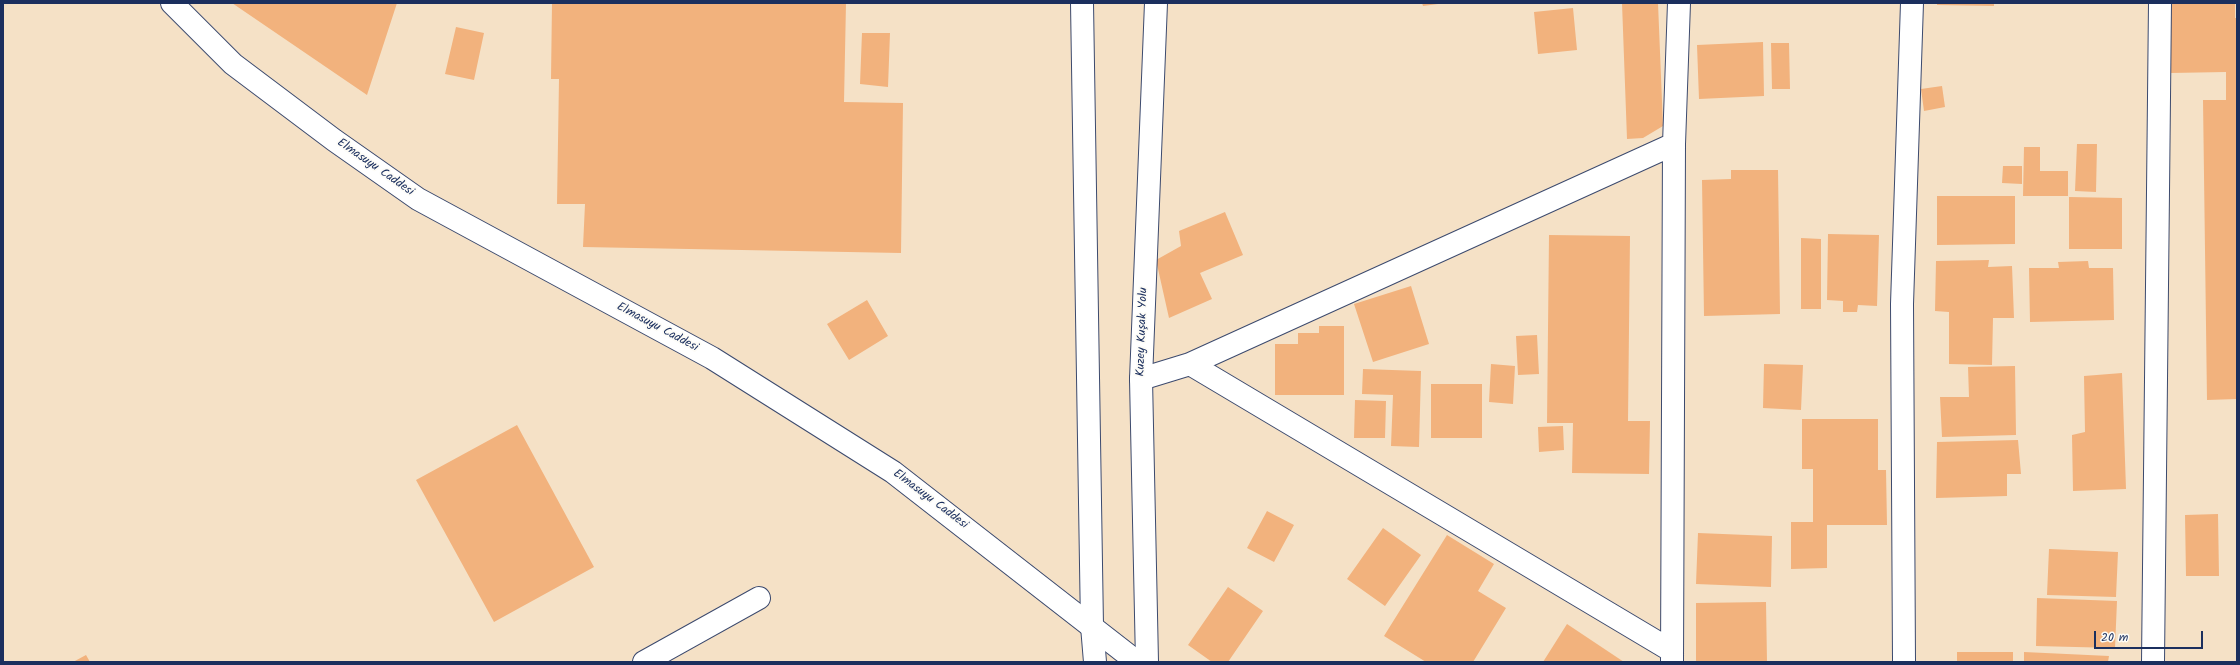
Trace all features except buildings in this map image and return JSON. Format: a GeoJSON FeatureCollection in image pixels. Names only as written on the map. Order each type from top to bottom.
{"type":"FeatureCollection","features":[{"type":"Feature","properties":{"kind":"street","name":"Elmasuyu Caddesi"},"geometry":{"type":"LineString","coordinates":[[172,3],[233,64],[334,140],[418,199],[712,358],[873,459],[917,488],[1137,662]]}},
{"type":"Feature","properties":{"kind":"street"},"geometry":{"type":"LineString","coordinates":[[1082,3],[1092,626],[1095,662]]}},
{"type":"Feature","properties":{"kind":"street","name":"Kuzey Kuşak Yolu"},"geometry":{"type":"LineString","coordinates":[[1147,662],[1141,379],[1156,3]]}},
{"type":"Feature","properties":{"kind":"street"},"geometry":{"type":"LineString","coordinates":[[1672,656],[1674,144],[1679,3]]}},
{"type":"Feature","properties":{"kind":"street"},"geometry":{"type":"LineString","coordinates":[[1904,662],[1902,304],[1912,3]]}},
{"type":"Feature","properties":{"kind":"street"},"geometry":{"type":"LineString","coordinates":[[2153,662],[2160,3]]}},
{"type":"Feature","properties":{"kind":"street"},"geometry":{"type":"LineString","coordinates":[[1141,379],[1190,364],[1674,144]]}},
{"type":"Feature","properties":{"kind":"street"},"geometry":{"type":"LineString","coordinates":[[1190,364],[1672,656]]}},
{"type":"Feature","properties":{"kind":"street"},"geometry":{"type":"LineString","coordinates":[[644,662],[759,598]]}}]}
